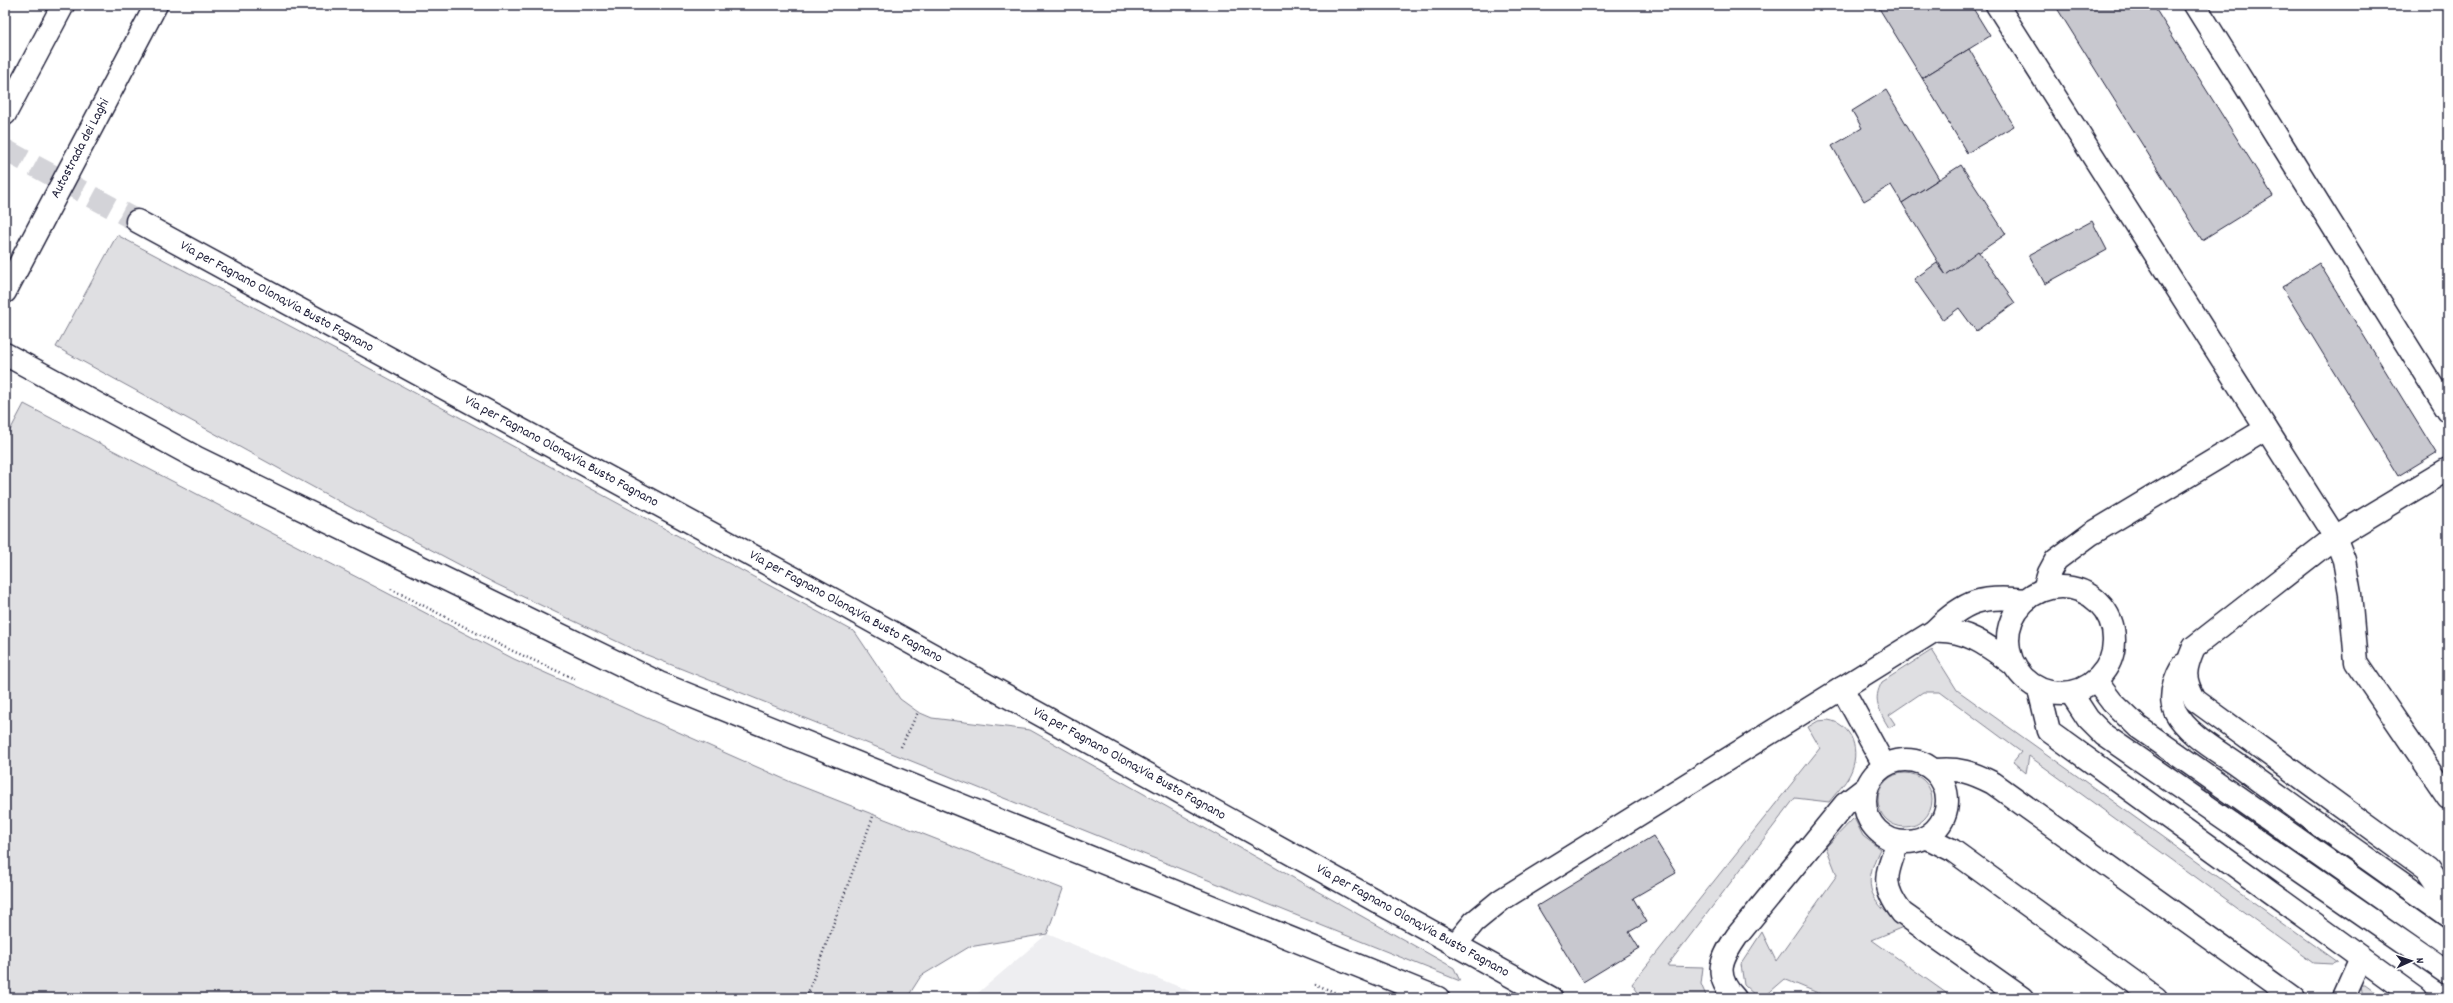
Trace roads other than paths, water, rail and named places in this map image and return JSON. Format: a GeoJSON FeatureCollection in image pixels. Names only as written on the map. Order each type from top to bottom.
{"type":"FeatureCollection","features":[{"type":"Feature","properties":{"kind":"main road"},"geometry":{"type":"LineString","coordinates":[[5,114],[63,5]]}},
{"type":"Feature","properties":{"kind":"main road","name":"Autostrada dei Laghi"},"geometry":{"type":"LineString","coordinates":[[5,292],[156,5]]}},
{"type":"Feature","properties":{"kind":"main road"},"geometry":{"type":"LineString","coordinates":[[1997,5],[2335,537],[2344,560],[2356,662],[2448,797]]}},
{"type":"Feature","properties":{"kind":"main road"},"geometry":{"type":"LineString","coordinates":[[2195,5],[2448,411]]}},
{"type":"Feature","properties":{"kind":"main road","name":"Via per Fagnano Olona;Via Busto Fagnano"},"geometry":{"type":"LineString","coordinates":[[137,222],[832,599],[1550,998]]}},
{"type":"Feature","properties":{"kind":"main road"},"geometry":{"type":"LineString","coordinates":[[5,354],[198,458],[659,684],[1438,998]]}},
{"type":"Feature","properties":{"kind":"main road"},"geometry":{"type":"LineString","coordinates":[[2044,589],[2049,572],[2056,560],[2091,534],[2266,429]]}},
{"type":"Feature","properties":{"kind":"main road"},"geometry":{"type":"LineString","coordinates":[[2448,469],[2335,537],[2194,647],[2177,676],[2173,693],[2175,710],[2185,725],[2259,782],[2448,916]]}},
{"type":"Feature","properties":{"kind":"main road"},"geometry":{"type":"LineString","coordinates":[[2063,586],[2081,590],[2097,599],[2108,613],[2114,631],[2114,649],[2108,666],[2096,681],[2085,688],[2071,693],[2055,693],[2039,689],[2024,679],[2014,665],[2008,648],[2008,631],[2015,613],[2026,600],[2044,589],[2063,586]]}},
{"type":"Feature","properties":{"kind":"main road"},"geometry":{"type":"LineString","coordinates":[[1455,945],[1474,922],[1501,900],[1934,630],[1953,612],[1983,598],[2000,597],[2026,600]]}},
{"type":"Feature","properties":{"kind":"main road"},"geometry":{"type":"LineString","coordinates":[[1934,630],[1960,632],[1978,639],[2014,665]]}},
{"type":"Feature","properties":{"kind":"main road"},"geometry":{"type":"LineString","coordinates":[[2194,647],[2186,667],[2186,684],[2195,700],[2428,870],[2448,899]]}},
{"type":"Feature","properties":{"kind":"main road"},"geometry":{"type":"LineString","coordinates":[[2096,681],[2112,702],[2138,727],[2448,945]]}},
{"type":"Feature","properties":{"kind":"main road"},"geometry":{"type":"LineString","coordinates":[[1842,688],[1884,765]]}},
{"type":"Feature","properties":{"kind":"main road"},"geometry":{"type":"LineString","coordinates":[[2039,689],[2049,731],[2417,998]]}},
{"type":"Feature","properties":{"kind":"main road"},"geometry":{"type":"LineString","coordinates":[[2071,693],[2088,719],[2104,735],[2448,972]]}},
{"type":"Feature","properties":{"kind":"main road"},"geometry":{"type":"LineString","coordinates":[[1910,759],[1923,763],[1935,770],[1945,786],[1947,802],[1939,826],[1926,837],[1919,840],[1898,842],[1884,836],[1874,827],[1867,815],[1865,800],[1867,786],[1871,778],[1884,765],[1896,760],[1910,759]]}},
{"type":"Feature","properties":{"kind":"main road"},"geometry":{"type":"LineString","coordinates":[[1935,770],[1952,769],[1970,772],[1993,783],[2293,998]]}},
{"type":"Feature","properties":{"kind":"main road"},"geometry":{"type":"LineString","coordinates":[[1735,998],[1725,988],[1721,974],[1723,956],[1737,936],[1845,804],[1867,786]]}},
{"type":"Feature","properties":{"kind":"main road"},"geometry":{"type":"LineString","coordinates":[[1926,837],[1952,850],[2156,998]]}},
{"type":"Feature","properties":{"kind":"main road"},"geometry":{"type":"LineString","coordinates":[[1898,842],[1886,882],[1892,900],[1902,913],[2022,998]]}},
{"type":"Feature","properties":{"kind":"main road"},"geometry":{"type":"LineString","coordinates":[[2343,998],[2361,958]]}},
{"type":"Feature","properties":{"kind":"tunnel"},"geometry":{"type":"LineString","coordinates":[[5,150],[137,221]]}}]}
